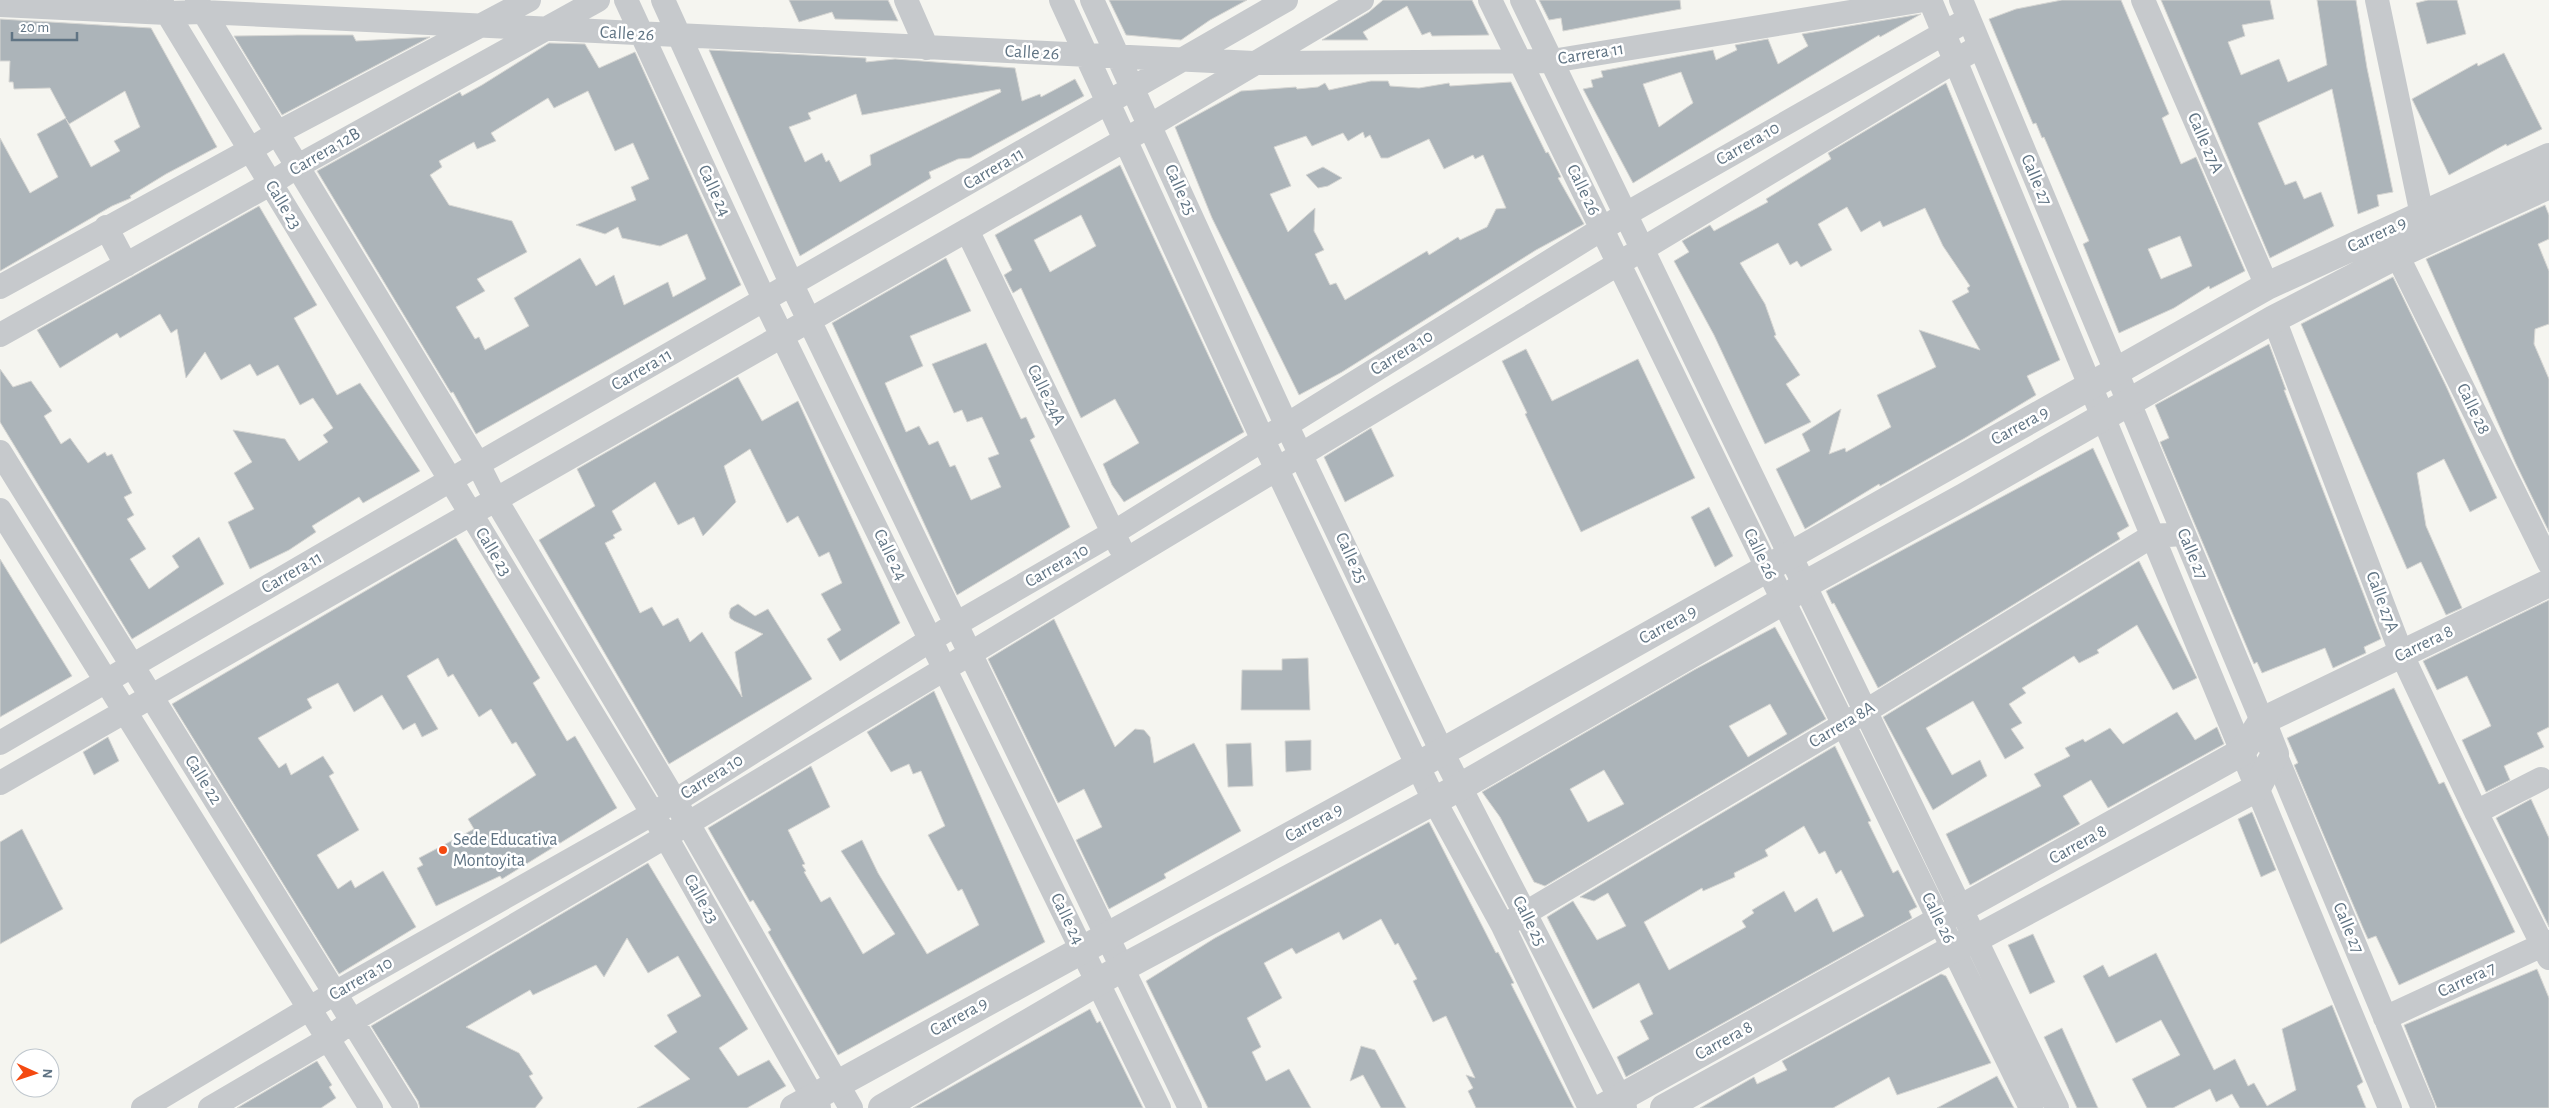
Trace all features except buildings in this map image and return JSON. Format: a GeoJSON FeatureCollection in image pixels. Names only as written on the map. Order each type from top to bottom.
{"type":"FeatureCollection","features":[{"type":"Feature","properties":{"kind":"street"},"geometry":{"type":"LineString","coordinates":[[0,287],[250,150],[277,133],[480,28],[528,0]]}},
{"type":"Feature","properties":{"kind":"street","name":"Carrera 12B"},"geometry":{"type":"LineString","coordinates":[[0,335],[270,184],[298,166],[598,0]]}},
{"type":"Feature","properties":{"kind":"street","name":"Calle 24"},"geometry":{"type":"LineString","coordinates":[[626,0],[765,301],[1159,1108]]}},
{"type":"Feature","properties":{"kind":"street","name":"Calle 24"},"geometry":{"type":"LineString","coordinates":[[663,0],[792,285],[1190,1108]]}},
{"type":"Feature","properties":{"kind":"street"},"geometry":{"type":"LineString","coordinates":[[906,0],[927,48]]}},
{"type":"Feature","properties":{"kind":"street","name":"Calle 25"},"geometry":{"type":"LineString","coordinates":[[1061,0],[1262,438],[1430,758],[1460,787],[1525,914],[1616,1105]]}},
{"type":"Feature","properties":{"kind":"street","name":"Calle 25"},"geometry":{"type":"LineString","coordinates":[[1092,0],[1286,424],[1302,454],[1430,758],[1434,800],[1503,926],[1590,1108]]}},
{"type":"Feature","properties":{"kind":"street","name":"Carrera 11"},"geometry":{"type":"LineString","coordinates":[[0,742],[478,464],[765,301],[1179,60],[1286,0]]}},
{"type":"Feature","properties":{"kind":"street","name":"Carrera 11"},"geometry":{"type":"LineString","coordinates":[[0,783],[1126,139],[1362,0]]}},
{"type":"Feature","properties":{"kind":"street","name":"Calle 26"},"geometry":{"type":"LineString","coordinates":[[1490,0],[1602,230],[1779,562],[1804,585],[1865,711],[1950,915],[1964,944],[2057,1108]]}},
{"type":"Feature","properties":{"kind":"street","name":"Calle 26"},"geometry":{"type":"LineString","coordinates":[[1522,0],[1643,248],[1779,562],[1783,601],[1844,725],[1950,915]]}},
{"type":"Feature","properties":{"kind":"street","name":"Carrera 11"},"geometry":{"type":"LineString","coordinates":[[1254,64],[1552,61],[1924,0]]}},
{"type":"Feature","properties":{"kind":"street","name":"Calle 27"},"geometry":{"type":"LineString","coordinates":[[1930,0],[2390,1108]]}},
{"type":"Feature","properties":{"kind":"street","name":"Calle 27A"},"geometry":{"type":"LineString","coordinates":[[2143,0],[2268,286]]}},
{"type":"Feature","properties":{"kind":"street"},"geometry":{"type":"LineString","coordinates":[[2376,0],[2422,215]]}},
{"type":"Feature","properties":{"kind":"street","name":"Calle 26"},"geometry":{"type":"LineString","coordinates":[[0,5],[200,6],[480,28],[1254,64]]}},
{"type":"Feature","properties":{"kind":"street","name":"Calle 23"},"geometry":{"type":"LineString","coordinates":[[163,6],[653,814],[809,1104]]}},
{"type":"Feature","properties":{"kind":"street","name":"Calle 23"},"geometry":{"type":"LineString","coordinates":[[200,6],[478,464],[496,500],[675,801],[851,1108]]}},
{"type":"Feature","properties":{"kind":"street","name":"Calle 27"},"geometry":{"type":"LineString","coordinates":[[1965,9],[2423,1108]]}},
{"type":"Feature","properties":{"kind":"street","name":"Carrera 10"},"geometry":{"type":"LineString","coordinates":[[143,1108],[310,1010],[335,993],[675,801],[956,624],[1113,533],[1262,438],[1626,214],[1943,32],[1965,9]]}},
{"type":"Feature","properties":{"kind":"street","name":"Carrera 10"},"geometry":{"type":"LineString","coordinates":[[210,1108],[328,1039],[352,1021],[666,837],[1980,46]]}},
{"type":"Feature","properties":{"kind":"street","name":"Carrera 9"},"geometry":{"type":"LineString","coordinates":[[809,1104],[836,1084],[1430,758],[2268,286],[2549,157]]}},
{"type":"Feature","properties":{"kind":"street","name":"Carrera 9"},"geometry":{"type":"LineString","coordinates":[[882,1108],[1099,984],[1122,968],[1460,787],[1783,601],[1804,585],[1964,497],[2274,319],[2397,256],[2549,185]]}},
{"type":"Feature","properties":{"kind":"street"},"geometry":{"type":"LineString","coordinates":[[106,228],[126,265]]}},
{"type":"Feature","properties":{"kind":"street","name":"Calle 24A"},"geometry":{"type":"LineString","coordinates":[[967,230],[1127,559]]}},
{"type":"Feature","properties":{"kind":"street","name":"Calle 28"},"geometry":{"type":"LineString","coordinates":[[2397,256],[2549,563]]}},
{"type":"Feature","properties":{"kind":"street","name":"Calle 27A"},"geometry":{"type":"LineString","coordinates":[[2274,319],[2402,655],[2476,812],[2547,948]]}},
{"type":"Feature","properties":{"kind":"street"},"geometry":{"type":"LineString","coordinates":[[1426,338],[1446,367]]}},
{"type":"Feature","properties":{"kind":"street","name":"Calle 22"},"geometry":{"type":"LineString","coordinates":[[0,452],[406,1108]]}},
{"type":"Feature","properties":{"kind":"street","name":"Calle 22"},"geometry":{"type":"LineString","coordinates":[[0,510],[370,1108]]}},
{"type":"Feature","properties":{"kind":"street","name":"Carrera 8A"},"geometry":{"type":"LineString","coordinates":[[1503,926],[1844,725],[2152,536],[2183,534]]}},
{"type":"Feature","properties":{"kind":"street","name":"Carrera 8"},"geometry":{"type":"LineString","coordinates":[[1616,1105],[2242,752],[2262,721],[2549,583]]}},
{"type":"Feature","properties":{"kind":"street"},"geometry":{"type":"LineString","coordinates":[[2257,788],[2275,754]]}},
{"type":"Feature","properties":{"kind":"street"},"geometry":{"type":"LineString","coordinates":[[2476,812],[2541,779]]}},
{"type":"Feature","properties":{"kind":"street","name":"Carrera 8"},"geometry":{"type":"LineString","coordinates":[[1664,1108],[1964,944],[2257,788]]}},
{"type":"Feature","properties":{"kind":"street","name":"Calle 26"},"geometry":{"type":"LineString","coordinates":[[1964,944],[2030,1108]]}},
{"type":"Feature","properties":{"kind":"street","name":"Carrera 7"},"geometry":{"type":"LineString","coordinates":[[2385,1018],[2547,948]]}},
{"type":"Feature","properties":{"kind":"place","name":"Sede Educativa Montoyita"},"geometry":{"type":"Point","coordinates":[443,850]}}]}
